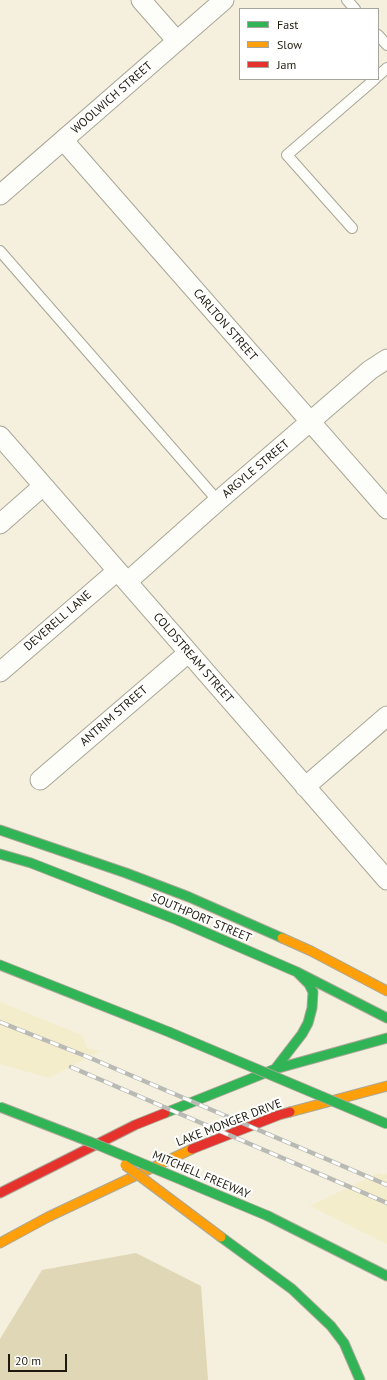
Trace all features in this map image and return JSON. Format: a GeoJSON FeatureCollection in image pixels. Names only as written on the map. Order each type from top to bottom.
{"type":"FeatureCollection","features":[{"type":"Feature","properties":{"kind":"main road","name":"SOUTHPORT STREET"},"geometry":{"type":"LineString","coordinates":[[0,830],[126,873],[188,897],[311,951],[387,991]]}},
{"type":"Feature","properties":{"kind":"main road","name":"SOUTHPORT STREET"},"geometry":{"type":"LineString","coordinates":[[0,854],[31,863],[177,920],[297,972],[387,1018]]}},
{"type":"Feature","properties":{"kind":"main road"},"geometry":{"type":"LineString","coordinates":[[0,965],[169,1032],[387,1124]]}},
{"type":"Feature","properties":{"kind":"main road"},"geometry":{"type":"LineString","coordinates":[[275,1069],[302,1034],[308,1023],[312,1008],[313,992],[309,984],[297,972]]}},
{"type":"Feature","properties":{"kind":"main road"},"geometry":{"type":"LineString","coordinates":[[0,1193],[134,1125],[275,1069],[375,1041],[387,1040]]}},
{"type":"Feature","properties":{"kind":"main road","name":"LAKE MONGER DRIVE"},"geometry":{"type":"LineString","coordinates":[[0,1243],[48,1217],[191,1149],[279,1115],[387,1086]]}},
{"type":"Feature","properties":{"kind":"main road","name":"MITCHELL FREEWAY"},"geometry":{"type":"LineString","coordinates":[[0,1107],[98,1145],[268,1216],[387,1276]]}},
{"type":"Feature","properties":{"kind":"main road"},"geometry":{"type":"LineString","coordinates":[[98,1145],[292,1289],[331,1326],[344,1344],[360,1380]]}},
{"type":"Feature","properties":{"kind":"street"},"geometry":{"type":"LineString","coordinates":[[141,0],[177,41]]}},
{"type":"Feature","properties":{"kind":"street","name":"WOOLWICH STREET"},"geometry":{"type":"LineString","coordinates":[[0,195],[64,141],[224,0]]}},
{"type":"Feature","properties":{"kind":"street","name":"CARLTON STREET"},"geometry":{"type":"LineString","coordinates":[[64,141],[387,509]]}},
{"type":"Feature","properties":{"kind":"street","name":"ARGYLE STREET"},"geometry":{"type":"LineString","coordinates":[[122,576],[218,501],[370,370],[387,359]]}},
{"type":"Feature","properties":{"kind":"street","name":"COLDSTREAM STREET"},"geometry":{"type":"LineString","coordinates":[[0,436],[387,880]]}},
{"type":"Feature","properties":{"kind":"street"},"geometry":{"type":"LineString","coordinates":[[0,524],[43,486]]}},
{"type":"Feature","properties":{"kind":"street","name":"DEVERELL LANE"},"geometry":{"type":"LineString","coordinates":[[0,672],[122,576]]}},
{"type":"Feature","properties":{"kind":"street","name":"ANTRIM STREET"},"geometry":{"type":"LineString","coordinates":[[40,780],[188,653]]}},
{"type":"Feature","properties":{"kind":"street"},"geometry":{"type":"LineString","coordinates":[[305,787],[387,716]]}},
{"type":"Feature","properties":{"kind":"lane"},"geometry":{"type":"LineString","coordinates":[[347,0],[354,8]]}},
{"type":"Feature","properties":{"kind":"lane"},"geometry":{"type":"LineString","coordinates":[[379,36],[387,45]]}},
{"type":"Feature","properties":{"kind":"lane"},"geometry":{"type":"LineString","coordinates":[[379,75],[387,68]]}},
{"type":"Feature","properties":{"kind":"lane"},"geometry":{"type":"LineString","coordinates":[[352,228],[287,155],[373,80]]}},
{"type":"Feature","properties":{"kind":"lane"},"geometry":{"type":"LineString","coordinates":[[0,251],[218,501]]}},
{"type":"Feature","properties":{"kind":"shaded area"},"geometry":{"type":"Polygon","coordinates":[[[0,1002],[82,1035],[87,1048],[100,1051],[49,1078],[0,1064],[0,1002]]]}},
{"type":"Feature","properties":{"kind":"shaded area"},"geometry":{"type":"Polygon","coordinates":[[[379,1173],[384,1175],[387,1173],[387,1244],[310,1206],[379,1173]]]}},
{"type":"Feature","properties":{"kind":"shaded area"},"geometry":{"type":"Polygon","coordinates":[[[136,1253],[201,1286],[208,1380],[0,1380],[0,1339],[42,1270],[136,1253]]]}},
{"type":"Feature","properties":{"kind":"railway"},"geometry":{"type":"LineString","coordinates":[[0,1022],[88,1057],[387,1185]]}},
{"type":"Feature","properties":{"kind":"railway"},"geometry":{"type":"LineString","coordinates":[[71,1067],[387,1203]]}},
{"type":"Feature","properties":{"kind":"traffic: fast"},"geometry":{"type":"LineString","coordinates":[[0,830],[126,873],[189,897],[282,938]]}},
{"type":"Feature","properties":{"kind":"traffic: fast"},"geometry":{"type":"LineString","coordinates":[[0,854],[31,863],[177,920],[297,972],[387,1018]]}},
{"type":"Feature","properties":{"kind":"traffic: fast"},"geometry":{"type":"LineString","coordinates":[[0,965],[169,1032]]}},
{"type":"Feature","properties":{"kind":"traffic: fast"},"geometry":{"type":"LineString","coordinates":[[275,1069],[302,1034],[308,1023],[312,1008],[313,992],[309,984],[298,973]]}},
{"type":"Feature","properties":{"kind":"traffic: fast"},"geometry":{"type":"LineString","coordinates":[[169,1032],[387,1124]]}},
{"type":"Feature","properties":{"kind":"traffic: fast"},"geometry":{"type":"LineString","coordinates":[[165,1113],[275,1069],[387,1038]]}},
{"type":"Feature","properties":{"kind":"traffic: fast"},"geometry":{"type":"LineString","coordinates":[[0,1107],[98,1145],[268,1216]]}},
{"type":"Feature","properties":{"kind":"traffic: fast"},"geometry":{"type":"LineString","coordinates":[[268,1216],[387,1276]]}},
{"type":"Feature","properties":{"kind":"traffic: fast"},"geometry":{"type":"LineString","coordinates":[[221,1237],[292,1289],[331,1326],[344,1343],[360,1380]]}},
{"type":"Feature","properties":{"kind":"traffic: slow"},"geometry":{"type":"LineString","coordinates":[[282,938],[311,951],[387,991]]}},
{"type":"Feature","properties":{"kind":"traffic: slow"},"geometry":{"type":"LineString","coordinates":[[290,1112],[387,1086]]}},
{"type":"Feature","properties":{"kind":"traffic: slow"},"geometry":{"type":"LineString","coordinates":[[0,1243],[48,1217],[192,1149]]}},
{"type":"Feature","properties":{"kind":"traffic: slow"},"geometry":{"type":"LineString","coordinates":[[125,1165],[221,1237]]}},
{"type":"Feature","properties":{"kind":"traffic: jam"},"geometry":{"type":"LineString","coordinates":[[192,1149],[290,1112]]}},
{"type":"Feature","properties":{"kind":"traffic: jam"},"geometry":{"type":"LineString","coordinates":[[0,1193],[135,1125],[165,1113]]}}]}
